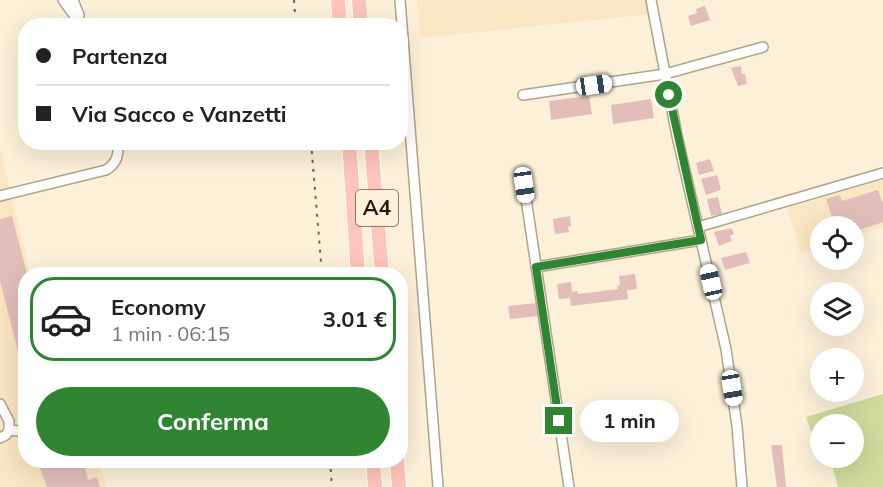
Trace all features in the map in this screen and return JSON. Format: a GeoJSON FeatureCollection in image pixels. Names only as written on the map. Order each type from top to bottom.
{"type":"FeatureCollection","features":[{"type":"Feature","properties":{"kind":"highway"},"geometry":{"type":"LineString","coordinates":[[338,0],[339,18]]}},
{"type":"Feature","properties":{"kind":"highway"},"geometry":{"type":"LineString","coordinates":[[359,0],[361,18]]}},
{"type":"Feature","properties":{"kind":"highway","name":"A4"},"geometry":{"type":"LineString","coordinates":[[350,150],[358,267]]}},
{"type":"Feature","properties":{"kind":"highway","name":"A4"},"geometry":{"type":"LineString","coordinates":[[372,150],[381,267]]}},
{"type":"Feature","properties":{"kind":"highway"},"geometry":{"type":"LineString","coordinates":[[374,468],[375,487]]}},
{"type":"Feature","properties":{"kind":"highway"},"geometry":{"type":"LineString","coordinates":[[398,468],[399,487]]}},
{"type":"Feature","properties":{"kind":"street"},"geometry":{"type":"LineString","coordinates":[[63,0],[77,18]]}},
{"type":"Feature","properties":{"kind":"street"},"geometry":{"type":"LineString","coordinates":[[74,0],[80,18]]}},
{"type":"Feature","properties":{"kind":"street"},"geometry":{"type":"LineString","coordinates":[[400,0],[401,18]]}},
{"type":"Feature","properties":{"kind":"street"},"geometry":{"type":"LineString","coordinates":[[651,0],[726,350],[737,426],[742,487]]}},
{"type":"Feature","properties":{"kind":"street"},"geometry":{"type":"LineString","coordinates":[[523,95],[666,74],[764,47]]}},
{"type":"Feature","properties":{"kind":"street"},"geometry":{"type":"LineString","coordinates":[[408,103],[438,487]]}},
{"type":"Feature","properties":{"kind":"street"},"geometry":{"type":"LineString","coordinates":[[0,196],[106,170],[115,163],[118,150]]}},
{"type":"Feature","properties":{"kind":"street"},"geometry":{"type":"LineString","coordinates":[[698,227],[883,173]]}},
{"type":"Feature","properties":{"kind":"street"},"geometry":{"type":"LineString","coordinates":[[524,185],[569,487]]}},
{"type":"Feature","properties":{"kind":"street"},"geometry":{"type":"LineString","coordinates":[[536,267],[701,240]]}},
{"type":"Feature","properties":{"kind":"street"},"geometry":{"type":"LineString","coordinates":[[0,404],[9,422],[6,435],[0,438]]}},
{"type":"Feature","properties":{"kind":"street"},"geometry":{"type":"LineString","coordinates":[[9,429],[18,431]]}},
{"type":"Feature","properties":{"kind":"shaded area"},"geometry":{"type":"Polygon","coordinates":[[[417,0],[649,0],[651,14],[420,38],[417,0]]]}},
{"type":"Feature","properties":{"kind":"shaded area"},"geometry":{"type":"Polygon","coordinates":[[[0,147],[28,267],[18,267],[18,468],[100,468],[107,487],[0,487],[0,147]]]}},
{"type":"Feature","properties":{"kind":"shaded area"},"geometry":{"type":"Polygon","coordinates":[[[883,180],[883,227],[864,234],[864,216],[810,216],[810,251],[801,252],[787,208],[883,180]]]}},
{"type":"Feature","properties":{"kind":"green space"},"geometry":{"type":"Polygon","coordinates":[[[883,394],[883,487],[838,487],[833,468],[864,468],[864,414],[816,414],[856,402],[864,402],[864,400],[883,394]]]}},
{"type":"Feature","properties":{"kind":"green space"},"geometry":{"type":"Polygon","coordinates":[[[810,416],[810,429],[806,417],[810,416]]]}},
{"type":"Feature","properties":{"kind":"building"},"geometry":{"type":"Polygon","coordinates":[[[705,6],[710,20],[691,26],[688,16],[697,13],[696,9],[705,6]]]}},
{"type":"Feature","properties":{"kind":"building"},"geometry":{"type":"Polygon","coordinates":[[[741,66],[747,84],[738,86],[731,68],[741,66]]]}},
{"type":"Feature","properties":{"kind":"building"},"geometry":{"type":"Polygon","coordinates":[[[589,96],[592,114],[551,120],[549,101],[589,96]]]}},
{"type":"Feature","properties":{"kind":"building"},"geometry":{"type":"Polygon","coordinates":[[[651,99],[654,118],[613,124],[611,105],[651,99]]]}},
{"type":"Feature","properties":{"kind":"building"},"geometry":{"type":"Polygon","coordinates":[[[710,159],[714,171],[699,175],[696,163],[710,159]]]}},
{"type":"Feature","properties":{"kind":"building"},"geometry":{"type":"Polygon","coordinates":[[[717,175],[721,190],[706,195],[701,179],[717,175]]]}},
{"type":"Feature","properties":{"kind":"building"},"geometry":{"type":"Polygon","coordinates":[[[878,190],[883,202],[883,222],[864,229],[864,216],[832,216],[826,199],[840,195],[842,201],[878,190]]]}},
{"type":"Feature","properties":{"kind":"building"},"geometry":{"type":"Polygon","coordinates":[[[718,197],[722,214],[711,216],[707,199],[718,197]]]}},
{"type":"Feature","properties":{"kind":"building"},"geometry":{"type":"Polygon","coordinates":[[[12,216],[25,267],[18,267],[18,352],[0,281],[0,219],[12,216]]]}},
{"type":"Feature","properties":{"kind":"building"},"geometry":{"type":"Polygon","coordinates":[[[570,216],[569,232],[555,234],[553,219],[570,216]]]}},
{"type":"Feature","properties":{"kind":"building"},"geometry":{"type":"Polygon","coordinates":[[[732,228],[734,234],[730,236],[732,241],[719,246],[714,232],[732,228]]]}},
{"type":"Feature","properties":{"kind":"building"},"geometry":{"type":"Polygon","coordinates":[[[746,252],[750,263],[725,270],[721,258],[746,252]]]}},
{"type":"Feature","properties":{"kind":"building"},"geometry":{"type":"Polygon","coordinates":[[[635,274],[637,289],[627,290],[628,299],[571,306],[570,298],[559,299],[557,284],[571,282],[572,292],[577,291],[578,294],[618,289],[619,276],[635,274]]]}},
{"type":"Feature","properties":{"kind":"building"},"geometry":{"type":"Polygon","coordinates":[[[537,303],[539,316],[510,319],[508,306],[537,303]]]}},
{"type":"Feature","properties":{"kind":"building"},"geometry":{"type":"Polygon","coordinates":[[[771,445],[782,445],[786,487],[777,487],[771,445]]]}},
{"type":"Feature","properties":{"kind":"building"},"geometry":{"type":"Polygon","coordinates":[[[40,468],[85,468],[88,480],[97,477],[100,487],[47,487],[40,468]]]}},
{"type":"Feature","properties":{"kind":"railway"},"geometry":{"type":"LineString","coordinates":[[294,0],[295,18]]}},
{"type":"Feature","properties":{"kind":"railway"},"geometry":{"type":"LineString","coordinates":[[312,150],[321,267]]}},
{"type":"Feature","properties":{"kind":"railway"},"geometry":{"type":"LineString","coordinates":[[331,468],[332,487]]}},
{"type":"Feature","properties":{"kind":"route"},"geometry":{"type":"LineString","coordinates":[[559,421],[536,267],[701,240],[669,95]]}}]}
